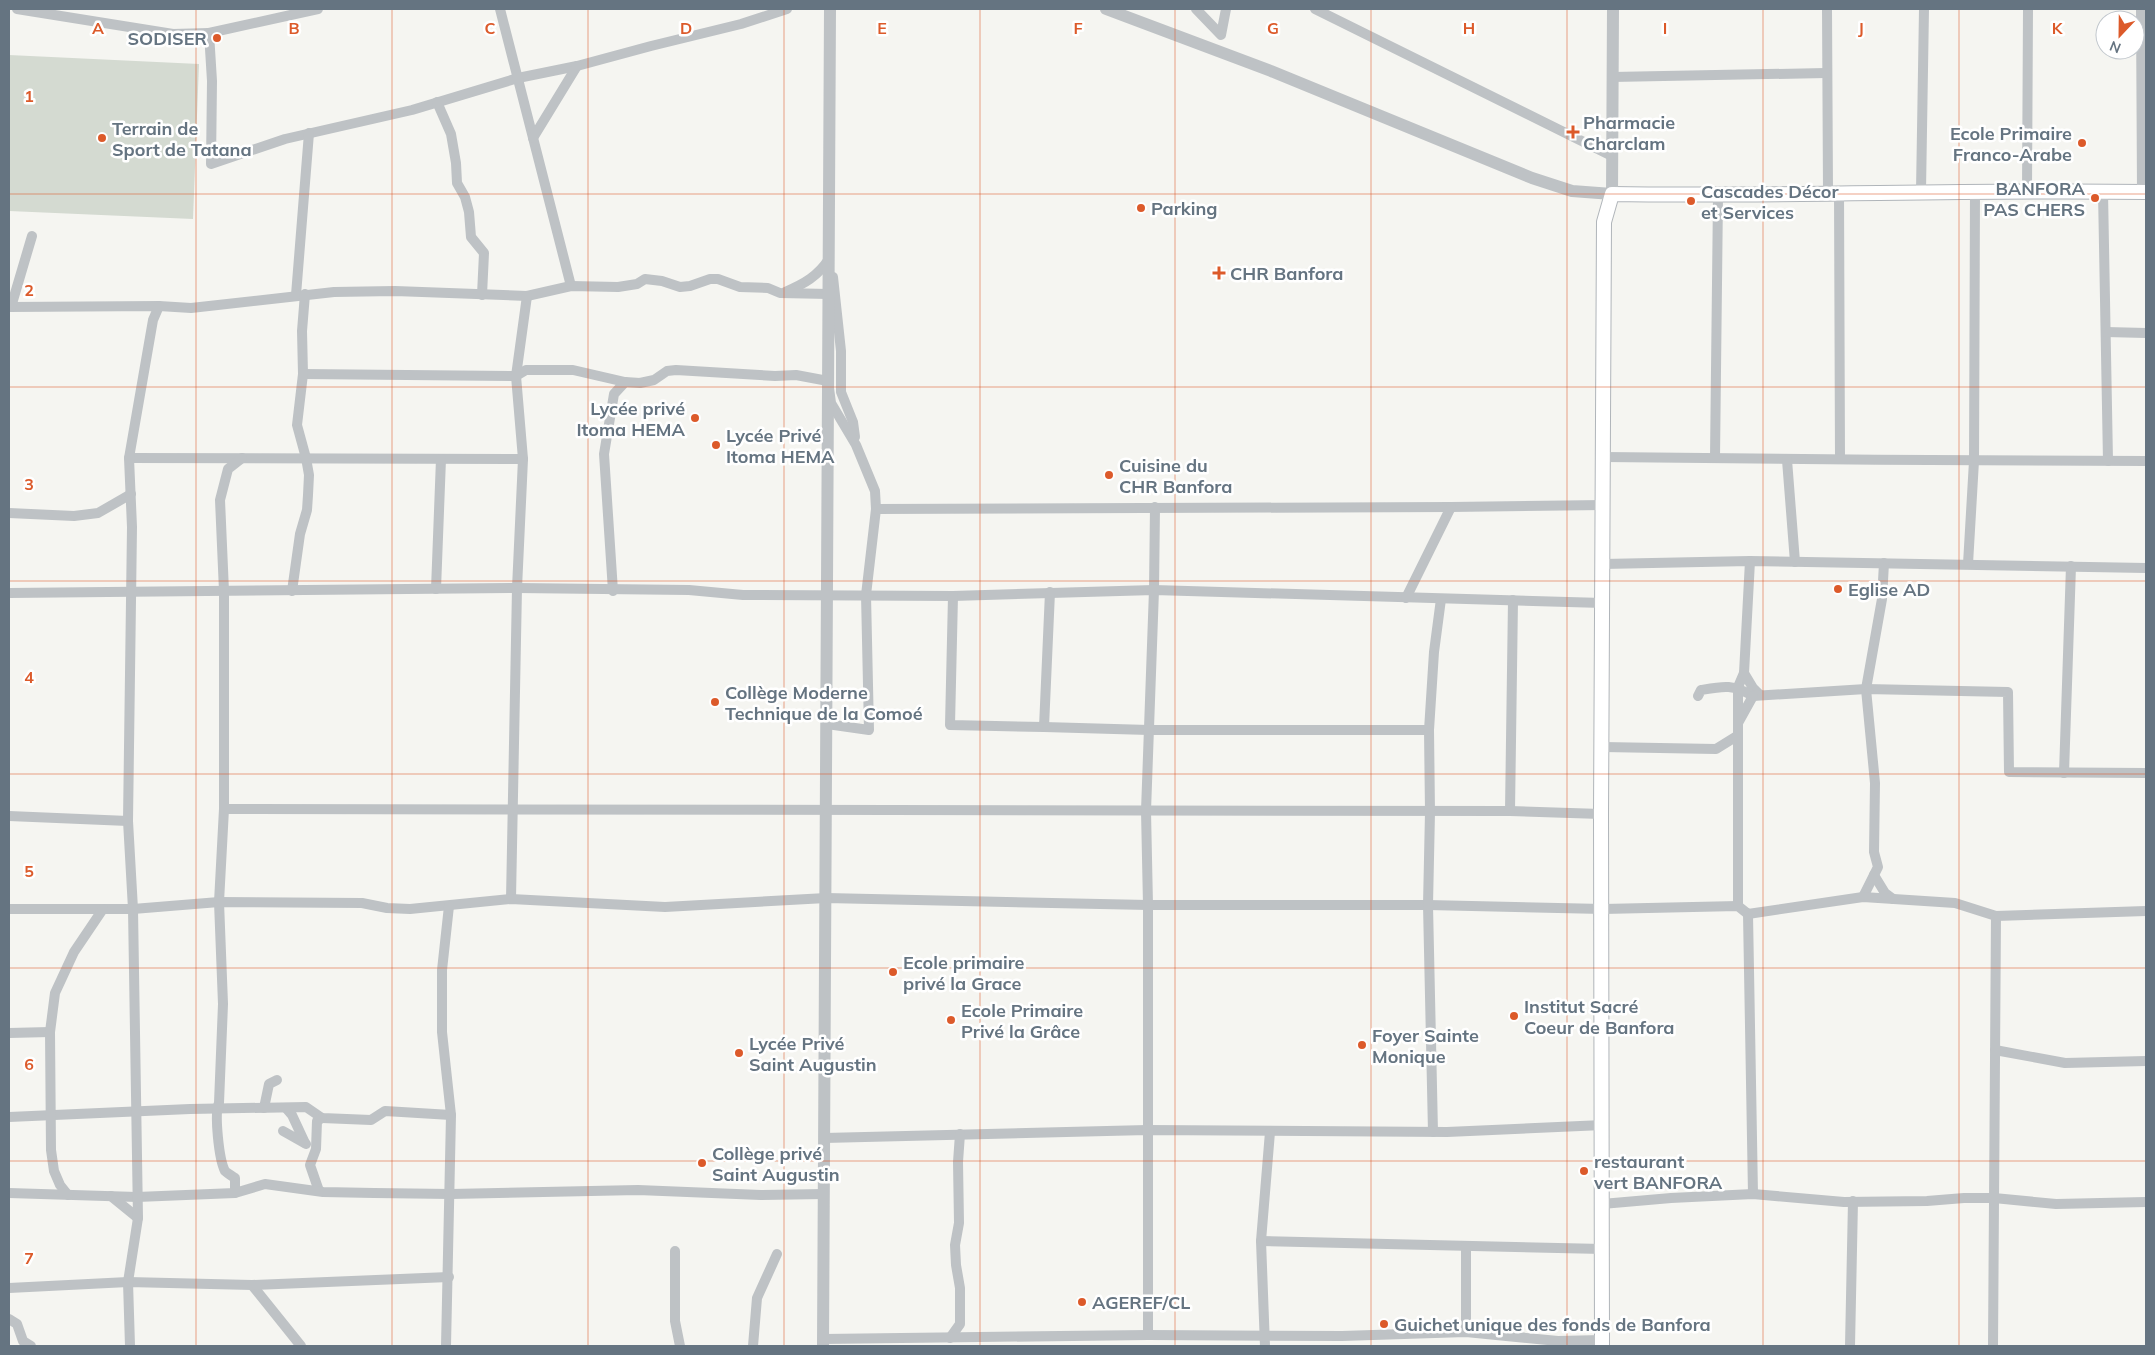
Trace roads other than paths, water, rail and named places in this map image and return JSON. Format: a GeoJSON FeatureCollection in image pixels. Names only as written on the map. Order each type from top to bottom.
{"type":"FeatureCollection","features":[{"type":"Feature","properties":{"kind":"main road"},"geometry":{"type":"LineString","coordinates":[[1602,1343],[1601,814],[1603,747],[1604,222],[1612,194],[1718,196],[1921,191],[2144,192]]}},
{"type":"Feature","properties":{"kind":"street"},"geometry":{"type":"LineString","coordinates":[[17,9],[173,34],[209,33],[318,9]]}},
{"type":"Feature","properties":{"kind":"street"},"geometry":{"type":"LineString","coordinates":[[500,9],[571,286]]}},
{"type":"Feature","properties":{"kind":"street"},"geometry":{"type":"LineString","coordinates":[[209,33],[212,81],[211,164],[309,133],[437,102],[518,78],[578,66],[741,24],[788,9]]}},
{"type":"Feature","properties":{"kind":"street"},"geometry":{"type":"LineString","coordinates":[[830,9],[823,1343],[950,1338],[1148,1335],[1342,1336],[1466,1332],[1602,1343]]}},
{"type":"Feature","properties":{"kind":"street"},"geometry":{"type":"LineString","coordinates":[[1106,9],[1289,79],[1532,178],[1572,191],[1612,194],[1613,9]]}},
{"type":"Feature","properties":{"kind":"street"},"geometry":{"type":"LineString","coordinates":[[1196,9],[1222,35]]}},
{"type":"Feature","properties":{"kind":"street"},"geometry":{"type":"LineString","coordinates":[[1223,54],[1222,35],[1226,9]]}},
{"type":"Feature","properties":{"kind":"street"},"geometry":{"type":"LineString","coordinates":[[1314,9],[1612,156]]}},
{"type":"Feature","properties":{"kind":"street"},"geometry":{"type":"LineString","coordinates":[[1827,9],[1826,73],[1833,192],[1840,459]]}},
{"type":"Feature","properties":{"kind":"street"},"geometry":{"type":"LineString","coordinates":[[1921,191],[1924,9]]}},
{"type":"Feature","properties":{"kind":"street"},"geometry":{"type":"LineString","coordinates":[[2027,192],[2028,9]]}},
{"type":"Feature","properties":{"kind":"street"},"geometry":{"type":"LineString","coordinates":[[2142,9],[2145,72],[2144,192]]}},
{"type":"Feature","properties":{"kind":"street"},"geometry":{"type":"LineString","coordinates":[[533,138],[578,66]]}},
{"type":"Feature","properties":{"kind":"street"},"geometry":{"type":"LineString","coordinates":[[1612,76],[1826,73]]}},
{"type":"Feature","properties":{"kind":"street"},"geometry":{"type":"LineString","coordinates":[[437,102],[451,134],[457,183],[465,197],[469,212],[471,237],[480,245],[484,253],[482,295]]}},
{"type":"Feature","properties":{"kind":"street"},"geometry":{"type":"LineString","coordinates":[[292,590],[300,534],[307,510],[309,476],[297,425],[303,374],[300,295],[309,133]]}},
{"type":"Feature","properties":{"kind":"street"},"geometry":{"type":"LineString","coordinates":[[1968,564],[1974,461],[1975,191]]}},
{"type":"Feature","properties":{"kind":"street"},"geometry":{"type":"LineString","coordinates":[[2102,192],[2108,461]]}},
{"type":"Feature","properties":{"kind":"street"},"geometry":{"type":"LineString","coordinates":[[1715,458],[1718,196]]}},
{"type":"Feature","properties":{"kind":"street"},"geometry":{"type":"LineString","coordinates":[[32,236],[10,307],[159,306],[191,308],[334,292],[394,291],[527,296],[571,286],[618,287],[637,284],[645,280],[662,281],[680,287],[690,286],[710,279],[718,279],[740,286],[768,288],[780,293],[829,294]]}},
{"type":"Feature","properties":{"kind":"street"},"geometry":{"type":"LineString","coordinates":[[780,293],[810,280],[821,271],[829,253]]}},
{"type":"Feature","properties":{"kind":"street"},"geometry":{"type":"LineString","coordinates":[[829,253],[842,350],[841,392],[853,422],[856,445]]}},
{"type":"Feature","properties":{"kind":"street"},"geometry":{"type":"LineString","coordinates":[[512,899],[517,588],[523,459],[516,376],[527,296]]}},
{"type":"Feature","properties":{"kind":"street"},"geometry":{"type":"LineString","coordinates":[[130,1346],[128,1282],[138,1218],[133,909],[128,821],[132,665],[130,458],[153,320],[159,306]]}},
{"type":"Feature","properties":{"kind":"street"},"geometry":{"type":"LineString","coordinates":[[2106,332],[2146,332]]}},
{"type":"Feature","properties":{"kind":"street"},"geometry":{"type":"LineString","coordinates":[[303,374],[516,376],[526,370],[573,370],[624,382],[640,383],[654,380],[666,371],[676,370],[775,376],[796,375],[828,381]]}},
{"type":"Feature","properties":{"kind":"street"},"geometry":{"type":"LineString","coordinates":[[826,724],[870,730],[866,595],[876,510],[875,491],[856,445],[831,404],[828,381]]}},
{"type":"Feature","properties":{"kind":"street"},"geometry":{"type":"LineString","coordinates":[[613,591],[604,454],[614,394],[624,382]]}},
{"type":"Feature","properties":{"kind":"street"},"geometry":{"type":"LineString","coordinates":[[1604,457],[1787,460],[2146,461]]}},
{"type":"Feature","properties":{"kind":"street"},"geometry":{"type":"LineString","coordinates":[[130,458],[523,459]]}},
{"type":"Feature","properties":{"kind":"street"},"geometry":{"type":"LineString","coordinates":[[210,458],[215,461],[221,470],[223,483]]}},
{"type":"Feature","properties":{"kind":"street"},"geometry":{"type":"LineString","coordinates":[[235,1193],[235,1178],[225,1171],[220,1147],[216,1109],[219,1103],[223,1004],[220,902],[224,808],[224,591],[220,500],[228,468],[242,458]]}},
{"type":"Feature","properties":{"kind":"street"},"geometry":{"type":"LineString","coordinates":[[436,589],[440,459]]}},
{"type":"Feature","properties":{"kind":"street"},"geometry":{"type":"LineString","coordinates":[[1787,460],[1795,562]]}},
{"type":"Feature","properties":{"kind":"street"},"geometry":{"type":"LineString","coordinates":[[9,513],[74,516],[98,513],[131,494]]}},
{"type":"Feature","properties":{"kind":"street"},"geometry":{"type":"LineString","coordinates":[[876,510],[1154,507],[1451,508],[1604,505]]}},
{"type":"Feature","properties":{"kind":"street"},"geometry":{"type":"LineString","coordinates":[[1148,1335],[1148,905],[1146,811],[1154,590],[1154,507]]}},
{"type":"Feature","properties":{"kind":"street"},"geometry":{"type":"LineString","coordinates":[[1406,598],[1451,508]]}},
{"type":"Feature","properties":{"kind":"street"},"geometry":{"type":"LineString","coordinates":[[1738,906],[1738,687],[1744,673],[1750,561]]}},
{"type":"Feature","properties":{"kind":"street"},"geometry":{"type":"LineString","coordinates":[[1603,564],[1750,561],[2146,568]]}},
{"type":"Feature","properties":{"kind":"street"},"geometry":{"type":"LineString","coordinates":[[1863,897],[1878,867],[1874,852],[1875,783],[1866,689],[1882,599],[1884,563]]}},
{"type":"Feature","properties":{"kind":"street"},"geometry":{"type":"LineString","coordinates":[[2064,773],[2071,566]]}},
{"type":"Feature","properties":{"kind":"street"},"geometry":{"type":"LineString","coordinates":[[9,593],[517,588],[613,591],[689,590],[743,595],[953,596],[1154,590],[1441,600],[1603,603]]}},
{"type":"Feature","properties":{"kind":"street"},"geometry":{"type":"LineString","coordinates":[[1044,727],[1050,592]]}},
{"type":"Feature","properties":{"kind":"street"},"geometry":{"type":"LineString","coordinates":[[953,596],[950,725],[1149,730],[1428,730]]}},
{"type":"Feature","properties":{"kind":"street"},"geometry":{"type":"LineString","coordinates":[[1433,1132],[1428,905],[1430,812],[1428,730],[1434,652],[1441,600]]}},
{"type":"Feature","properties":{"kind":"street"},"geometry":{"type":"LineString","coordinates":[[1510,812],[1513,600]]}},
{"type":"Feature","properties":{"kind":"street"},"geometry":{"type":"LineString","coordinates":[[1744,673],[1756,696]]}},
{"type":"Feature","properties":{"kind":"street"},"geometry":{"type":"LineString","coordinates":[[1698,696],[1701,690],[1721,686],[1738,687],[1756,696],[1866,689],[2008,692],[2009,772],[2146,773]]}},
{"type":"Feature","properties":{"kind":"street"},"geometry":{"type":"LineString","coordinates":[[1737,724],[1756,696]]}},
{"type":"Feature","properties":{"kind":"street"},"geometry":{"type":"LineString","coordinates":[[1716,749],[1737,736]]}},
{"type":"Feature","properties":{"kind":"street"},"geometry":{"type":"LineString","coordinates":[[1603,747],[1716,749],[1738,757]]}},
{"type":"Feature","properties":{"kind":"street"},"geometry":{"type":"LineString","coordinates":[[224,808],[1510,812],[1601,814]]}},
{"type":"Feature","properties":{"kind":"street"},"geometry":{"type":"LineString","coordinates":[[9,816],[128,821]]}},
{"type":"Feature","properties":{"kind":"street"},"geometry":{"type":"LineString","coordinates":[[1874,875],[1885,893],[1893,899]]}},
{"type":"Feature","properties":{"kind":"street"},"geometry":{"type":"LineString","coordinates":[[9,909],[133,909],[220,902],[362,903],[410,910],[512,899],[665,907],[826,898],[1148,905],[1428,905],[1602,909],[1738,906],[1748,914],[1863,897],[1955,902],[1996,916],[2146,911]]}},
{"type":"Feature","properties":{"kind":"street"},"geometry":{"type":"LineString","coordinates":[[446,1346],[451,1194],[451,1115],[442,1032],[442,970],[449,906]]}},
{"type":"Feature","properties":{"kind":"street"},"geometry":{"type":"LineString","coordinates":[[68,1195],[60,1185],[54,1171],[51,1150],[50,1032],[55,994],[74,952],[103,909]]}},
{"type":"Feature","properties":{"kind":"street"},"geometry":{"type":"LineString","coordinates":[[1748,914],[1752,1194]]}},
{"type":"Feature","properties":{"kind":"street"},"geometry":{"type":"LineString","coordinates":[[1993,1346],[1996,916]]}},
{"type":"Feature","properties":{"kind":"street"},"geometry":{"type":"LineString","coordinates":[[9,1034],[50,1032]]}},
{"type":"Feature","properties":{"kind":"street"},"geometry":{"type":"LineString","coordinates":[[1995,1050],[2066,1063],[2146,1061]]}},
{"type":"Feature","properties":{"kind":"street"},"geometry":{"type":"LineString","coordinates":[[264,1108],[269,1084],[278,1080]]}},
{"type":"Feature","properties":{"kind":"street"},"geometry":{"type":"LineString","coordinates":[[286,1108],[292,1115],[305,1143]]}},
{"type":"Feature","properties":{"kind":"street"},"geometry":{"type":"LineString","coordinates":[[9,1117],[50,1114],[306,1108],[322,1118]]}},
{"type":"Feature","properties":{"kind":"street"},"geometry":{"type":"LineString","coordinates":[[319,1191],[310,1165],[316,1149],[316,1121],[322,1118],[371,1120],[385,1111],[451,1115]]}},
{"type":"Feature","properties":{"kind":"street"},"geometry":{"type":"LineString","coordinates":[[824,1138],[1147,1130],[1433,1132],[1603,1126]]}},
{"type":"Feature","properties":{"kind":"street"},"geometry":{"type":"LineString","coordinates":[[283,1131],[316,1149]]}},
{"type":"Feature","properties":{"kind":"street"},"geometry":{"type":"LineString","coordinates":[[1265,1346],[1261,1241],[1270,1132]]}},
{"type":"Feature","properties":{"kind":"street"},"geometry":{"type":"LineString","coordinates":[[950,1338],[960,1324],[960,1288],[955,1244],[959,1223],[958,1162],[960,1134]]}},
{"type":"Feature","properties":{"kind":"street"},"geometry":{"type":"LineString","coordinates":[[9,1193],[137,1197],[235,1193],[265,1184],[319,1191],[451,1194],[638,1190],[761,1195],[824,1194]]}},
{"type":"Feature","properties":{"kind":"street"},"geometry":{"type":"LineString","coordinates":[[1602,1204],[1752,1194],[1853,1201],[1928,1201],[1994,1198],[2056,1204],[2146,1202]]}},
{"type":"Feature","properties":{"kind":"street"},"geometry":{"type":"LineString","coordinates":[[111,1196],[138,1218]]}},
{"type":"Feature","properties":{"kind":"street"},"geometry":{"type":"LineString","coordinates":[[1850,1346],[1853,1201]]}},
{"type":"Feature","properties":{"kind":"street"},"geometry":{"type":"LineString","coordinates":[[1261,1241],[1603,1249]]}},
{"type":"Feature","properties":{"kind":"street"},"geometry":{"type":"LineString","coordinates":[[1466,1246],[1466,1332]]}},
{"type":"Feature","properties":{"kind":"street"},"geometry":{"type":"LineString","coordinates":[[675,1251],[675,1321],[680,1346]]}},
{"type":"Feature","properties":{"kind":"street"},"geometry":{"type":"LineString","coordinates":[[752,1346],[757,1298],[777,1254]]}},
{"type":"Feature","properties":{"kind":"street"},"geometry":{"type":"LineString","coordinates":[[9,1288],[128,1282],[252,1285],[449,1277]]}},
{"type":"Feature","properties":{"kind":"street"},"geometry":{"type":"LineString","coordinates":[[252,1285],[301,1346]]}},
{"type":"Feature","properties":{"kind":"street"},"geometry":{"type":"LineString","coordinates":[[9,1319],[17,1324],[23,1341],[31,1346]]}},
{"type":"Feature","properties":{"kind":"place","name":"SODISER"},"geometry":{"type":"Point","coordinates":[217,38]}},
{"type":"Feature","properties":{"kind":"place","name":"Pharmacie Charclam"},"geometry":{"type":"Point","coordinates":[1573,132]}},
{"type":"Feature","properties":{"kind":"place","name":"Terrain de Sport de Tatana"},"geometry":{"type":"Point","coordinates":[102,138]}},
{"type":"Feature","properties":{"kind":"place","name":"Ecole Primaire Franco-Arabe"},"geometry":{"type":"Point","coordinates":[2082,143]}},
{"type":"Feature","properties":{"kind":"place","name":"BANFORA PAS CHERS"},"geometry":{"type":"Point","coordinates":[2095,198]}},
{"type":"Feature","properties":{"kind":"place","name":"Cascades Décor et Services"},"geometry":{"type":"Point","coordinates":[1691,201]}},
{"type":"Feature","properties":{"kind":"place","name":"Parking"},"geometry":{"type":"Point","coordinates":[1141,208]}},
{"type":"Feature","properties":{"kind":"place","name":"CHR Banfora"},"geometry":{"type":"Point","coordinates":[1219,273]}},
{"type":"Feature","properties":{"kind":"place","name":"Lycée privé Itoma HEMA"},"geometry":{"type":"Point","coordinates":[695,418]}},
{"type":"Feature","properties":{"kind":"place","name":"Lycée Privé Itoma HEMA"},"geometry":{"type":"Point","coordinates":[716,445]}},
{"type":"Feature","properties":{"kind":"place","name":"Cuisine du CHR Banfora"},"geometry":{"type":"Point","coordinates":[1109,475]}},
{"type":"Feature","properties":{"kind":"place","name":"Eglise AD"},"geometry":{"type":"Point","coordinates":[1838,589]}},
{"type":"Feature","properties":{"kind":"place","name":"Collège Moderne Technique de la Comoé"},"geometry":{"type":"Point","coordinates":[715,702]}},
{"type":"Feature","properties":{"kind":"place","name":"Ecole primaire privé la Grace"},"geometry":{"type":"Point","coordinates":[893,972]}},
{"type":"Feature","properties":{"kind":"place","name":"Institut Sacré Coeur de Banfora"},"geometry":{"type":"Point","coordinates":[1514,1016]}},
{"type":"Feature","properties":{"kind":"place","name":"Ecole Primaire Privé la Grâce"},"geometry":{"type":"Point","coordinates":[951,1020]}},
{"type":"Feature","properties":{"kind":"place","name":"Foyer Sainte Monique"},"geometry":{"type":"Point","coordinates":[1362,1045]}},
{"type":"Feature","properties":{"kind":"place","name":"Lycée Privé Saint Augustin"},"geometry":{"type":"Point","coordinates":[739,1053]}},
{"type":"Feature","properties":{"kind":"place","name":"Collège privé Saint Augustin"},"geometry":{"type":"Point","coordinates":[702,1163]}},
{"type":"Feature","properties":{"kind":"place","name":"restaurant vert BANFORA"},"geometry":{"type":"Point","coordinates":[1584,1171]}},
{"type":"Feature","properties":{"kind":"place","name":"AGEREF/CL"},"geometry":{"type":"Point","coordinates":[1082,1302]}},
{"type":"Feature","properties":{"kind":"place","name":"Guichet unique des fonds de Banfora"},"geometry":{"type":"Point","coordinates":[1384,1324]}}]}
